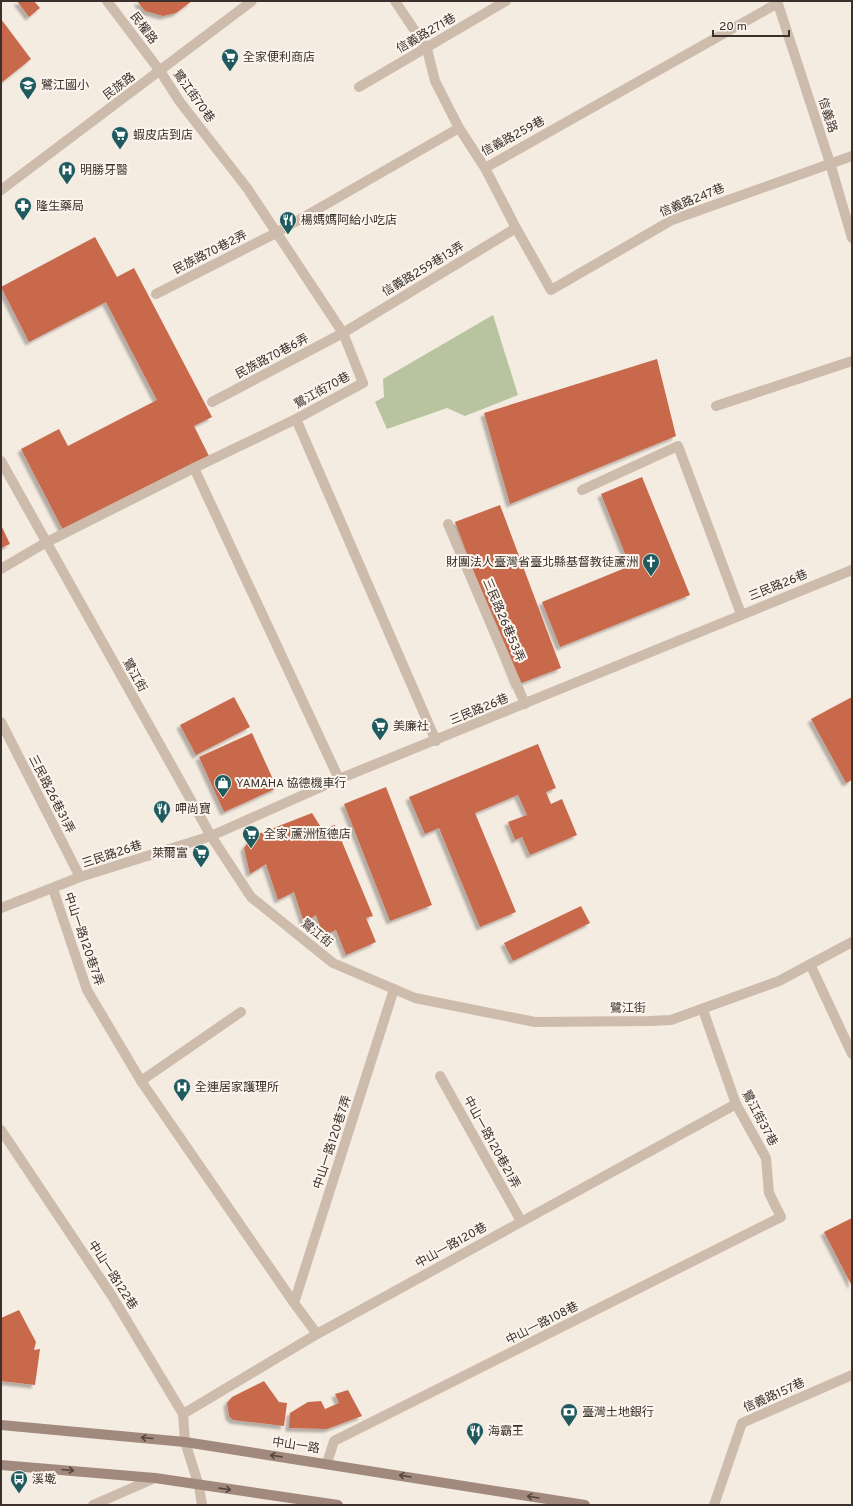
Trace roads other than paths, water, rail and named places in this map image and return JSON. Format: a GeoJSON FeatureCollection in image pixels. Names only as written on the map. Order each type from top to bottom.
{"type":"FeatureCollection","features":[{"type":"Feature","properties":{"kind":"main road","name":"中山一路"},"geometry":{"type":"LineString","coordinates":[[1,1425],[185,1442],[327,1463],[585,1505]]}},
{"type":"Feature","properties":{"kind":"main road"},"geometry":{"type":"LineString","coordinates":[[1,1465],[155,1478],[199,1486],[338,1505]]}},
{"type":"Feature","properties":{"kind":"street","name":"民權路"},"geometry":{"type":"LineString","coordinates":[[107,1],[160,71]]}},
{"type":"Feature","properties":{"kind":"street","name":"民族路"},"geometry":{"type":"LineString","coordinates":[[1,190],[252,1]]}},
{"type":"Feature","properties":{"kind":"street"},"geometry":{"type":"LineString","coordinates":[[394,1],[427,48]]}},
{"type":"Feature","properties":{"kind":"street","name":"信義路271巷"},"geometry":{"type":"LineString","coordinates":[[359,87],[506,1]]}},
{"type":"Feature","properties":{"kind":"street","name":"信義路259巷"},"geometry":{"type":"LineString","coordinates":[[427,48],[435,82],[458,128],[485,168],[778,2]]}},
{"type":"Feature","properties":{"kind":"street","name":"信義路"},"geometry":{"type":"LineString","coordinates":[[778,2],[830,163],[852,238]]}},
{"type":"Feature","properties":{"kind":"street","name":"鷺江街70巷"},"geometry":{"type":"LineString","coordinates":[[1,569],[45,543],[194,468],[296,419],[363,383],[343,332],[247,188],[180,102],[160,71]]}},
{"type":"Feature","properties":{"kind":"street"},"geometry":{"type":"LineString","coordinates":[[276,233],[458,128]]}},
{"type":"Feature","properties":{"kind":"street","name":"信義路247巷"},"geometry":{"type":"LineString","coordinates":[[516,228],[551,290],[672,220],[852,156]]}},
{"type":"Feature","properties":{"kind":"street"},"geometry":{"type":"LineString","coordinates":[[485,168],[516,228]]}},
{"type":"Feature","properties":{"kind":"street","name":"信義路259巷13弄"},"geometry":{"type":"LineString","coordinates":[[343,332],[516,228]]}},
{"type":"Feature","properties":{"kind":"street","name":"民族路70巷2弄"},"geometry":{"type":"LineString","coordinates":[[156,294],[276,233]]}},
{"type":"Feature","properties":{"kind":"street","name":"民族路70巷6弄"},"geometry":{"type":"LineString","coordinates":[[212,402],[343,332]]}},
{"type":"Feature","properties":{"kind":"street"},"geometry":{"type":"LineString","coordinates":[[716,406],[852,361]]}},
{"type":"Feature","properties":{"kind":"street"},"geometry":{"type":"LineString","coordinates":[[296,419],[436,741]]}},
{"type":"Feature","properties":{"kind":"street"},"geometry":{"type":"LineString","coordinates":[[582,490],[678,446],[740,614]]}},
{"type":"Feature","properties":{"kind":"street","name":"鷺江街"},"geometry":{"type":"LineString","coordinates":[[1,461],[45,543],[211,836],[251,897],[333,963],[415,998],[535,1022],[671,1020],[779,982],[852,942]]}},
{"type":"Feature","properties":{"kind":"street"},"geometry":{"type":"LineString","coordinates":[[194,468],[339,779]]}},
{"type":"Feature","properties":{"kind":"street","name":"三民路26巷53弄"},"geometry":{"type":"LineString","coordinates":[[448,524],[525,704]]}},
{"type":"Feature","properties":{"kind":"street","name":"三民路26巷"},"geometry":{"type":"LineString","coordinates":[[1,908],[80,877],[211,836],[339,779],[436,741],[740,614],[852,570]]}},
{"type":"Feature","properties":{"kind":"street","name":"三民路26巷31弄"},"geometry":{"type":"LineString","coordinates":[[1,722],[80,877]]}},
{"type":"Feature","properties":{"kind":"street","name":"中山一路120巷7弄"},"geometry":{"type":"LineString","coordinates":[[53,888],[87,990],[141,1081],[317,1334]]}},
{"type":"Feature","properties":{"kind":"street"},"geometry":{"type":"LineString","coordinates":[[810,964],[852,1054]]}},
{"type":"Feature","properties":{"kind":"street","name":"中山一路120巷7弄"},"geometry":{"type":"LineString","coordinates":[[294,1303],[394,989]]}},
{"type":"Feature","properties":{"kind":"street","name":"鷺江街37巷"},"geometry":{"type":"LineString","coordinates":[[703,1010],[736,1104],[766,1158],[770,1193],[781,1217]]}},
{"type":"Feature","properties":{"kind":"street"},"geometry":{"type":"LineString","coordinates":[[141,1081],[241,1012]]}},
{"type":"Feature","properties":{"kind":"street","name":"中山一路120巷21弄"},"geometry":{"type":"LineString","coordinates":[[440,1076],[521,1221]]}},
{"type":"Feature","properties":{"kind":"street","name":"中山一路120巷"},"geometry":{"type":"LineString","coordinates":[[183,1414],[317,1334],[736,1104]]}},
{"type":"Feature","properties":{"kind":"street","name":"中山一路122巷"},"geometry":{"type":"LineString","coordinates":[[1,1130],[112,1296],[183,1414],[185,1442],[199,1486],[202,1505]]}},
{"type":"Feature","properties":{"kind":"street","name":"中山一路108巷"},"geometry":{"type":"LineString","coordinates":[[327,1463],[334,1442],[781,1217]]}},
{"type":"Feature","properties":{"kind":"street","name":"信義路157巷"},"geometry":{"type":"LineString","coordinates":[[714,1505],[742,1423],[852,1376]]}},
{"type":"Feature","properties":{"kind":"street"},"geometry":{"type":"LineString","coordinates":[[93,1505],[155,1478]]}},
{"type":"Feature","properties":{"kind":"place","name":"全家便利商店"},"geometry":{"type":"Point","coordinates":[230,72]}},
{"type":"Feature","properties":{"kind":"place","name":"鷺江國小"},"geometry":{"type":"Point","coordinates":[28,100]}},
{"type":"Feature","properties":{"kind":"place","name":"蝦皮店到店"},"geometry":{"type":"Point","coordinates":[120,150]}},
{"type":"Feature","properties":{"kind":"place","name":"明勝牙醫"},"geometry":{"type":"Point","coordinates":[67,185]}},
{"type":"Feature","properties":{"kind":"place","name":"隆生藥局"},"geometry":{"type":"Point","coordinates":[23,221]}},
{"type":"Feature","properties":{"kind":"place","name":"楊媽媽阿給小吃店"},"geometry":{"type":"Point","coordinates":[288,235]}},
{"type":"Feature","properties":{"kind":"place","name":"財團法人臺灣省臺北縣基督教徒蘆洲"},"geometry":{"type":"Point","coordinates":[651,577]}},
{"type":"Feature","properties":{"kind":"place","name":"美廉社"},"geometry":{"type":"Point","coordinates":[380,741]}},
{"type":"Feature","properties":{"kind":"place","name":"YAMAHA 協德機車行"},"geometry":{"type":"Point","coordinates":[223,798]}},
{"type":"Feature","properties":{"kind":"place","name":"呷尚寶"},"geometry":{"type":"Point","coordinates":[162,824]}},
{"type":"Feature","properties":{"kind":"place","name":"全家 蘆洲恆德店"},"geometry":{"type":"Point","coordinates":[251,849]}},
{"type":"Feature","properties":{"kind":"place","name":"萊爾富"},"geometry":{"type":"Point","coordinates":[201,868]}},
{"type":"Feature","properties":{"kind":"place","name":"全連居家護理所"},"geometry":{"type":"Point","coordinates":[182,1102]}},
{"type":"Feature","properties":{"kind":"place","name":"臺灣土地銀行"},"geometry":{"type":"Point","coordinates":[569,1427]}},
{"type":"Feature","properties":{"kind":"place","name":"海霸王"},"geometry":{"type":"Point","coordinates":[475,1446]}},
{"type":"Feature","properties":{"kind":"place","name":"溪墘"},"geometry":{"type":"Point","coordinates":[19,1494]}}]}
